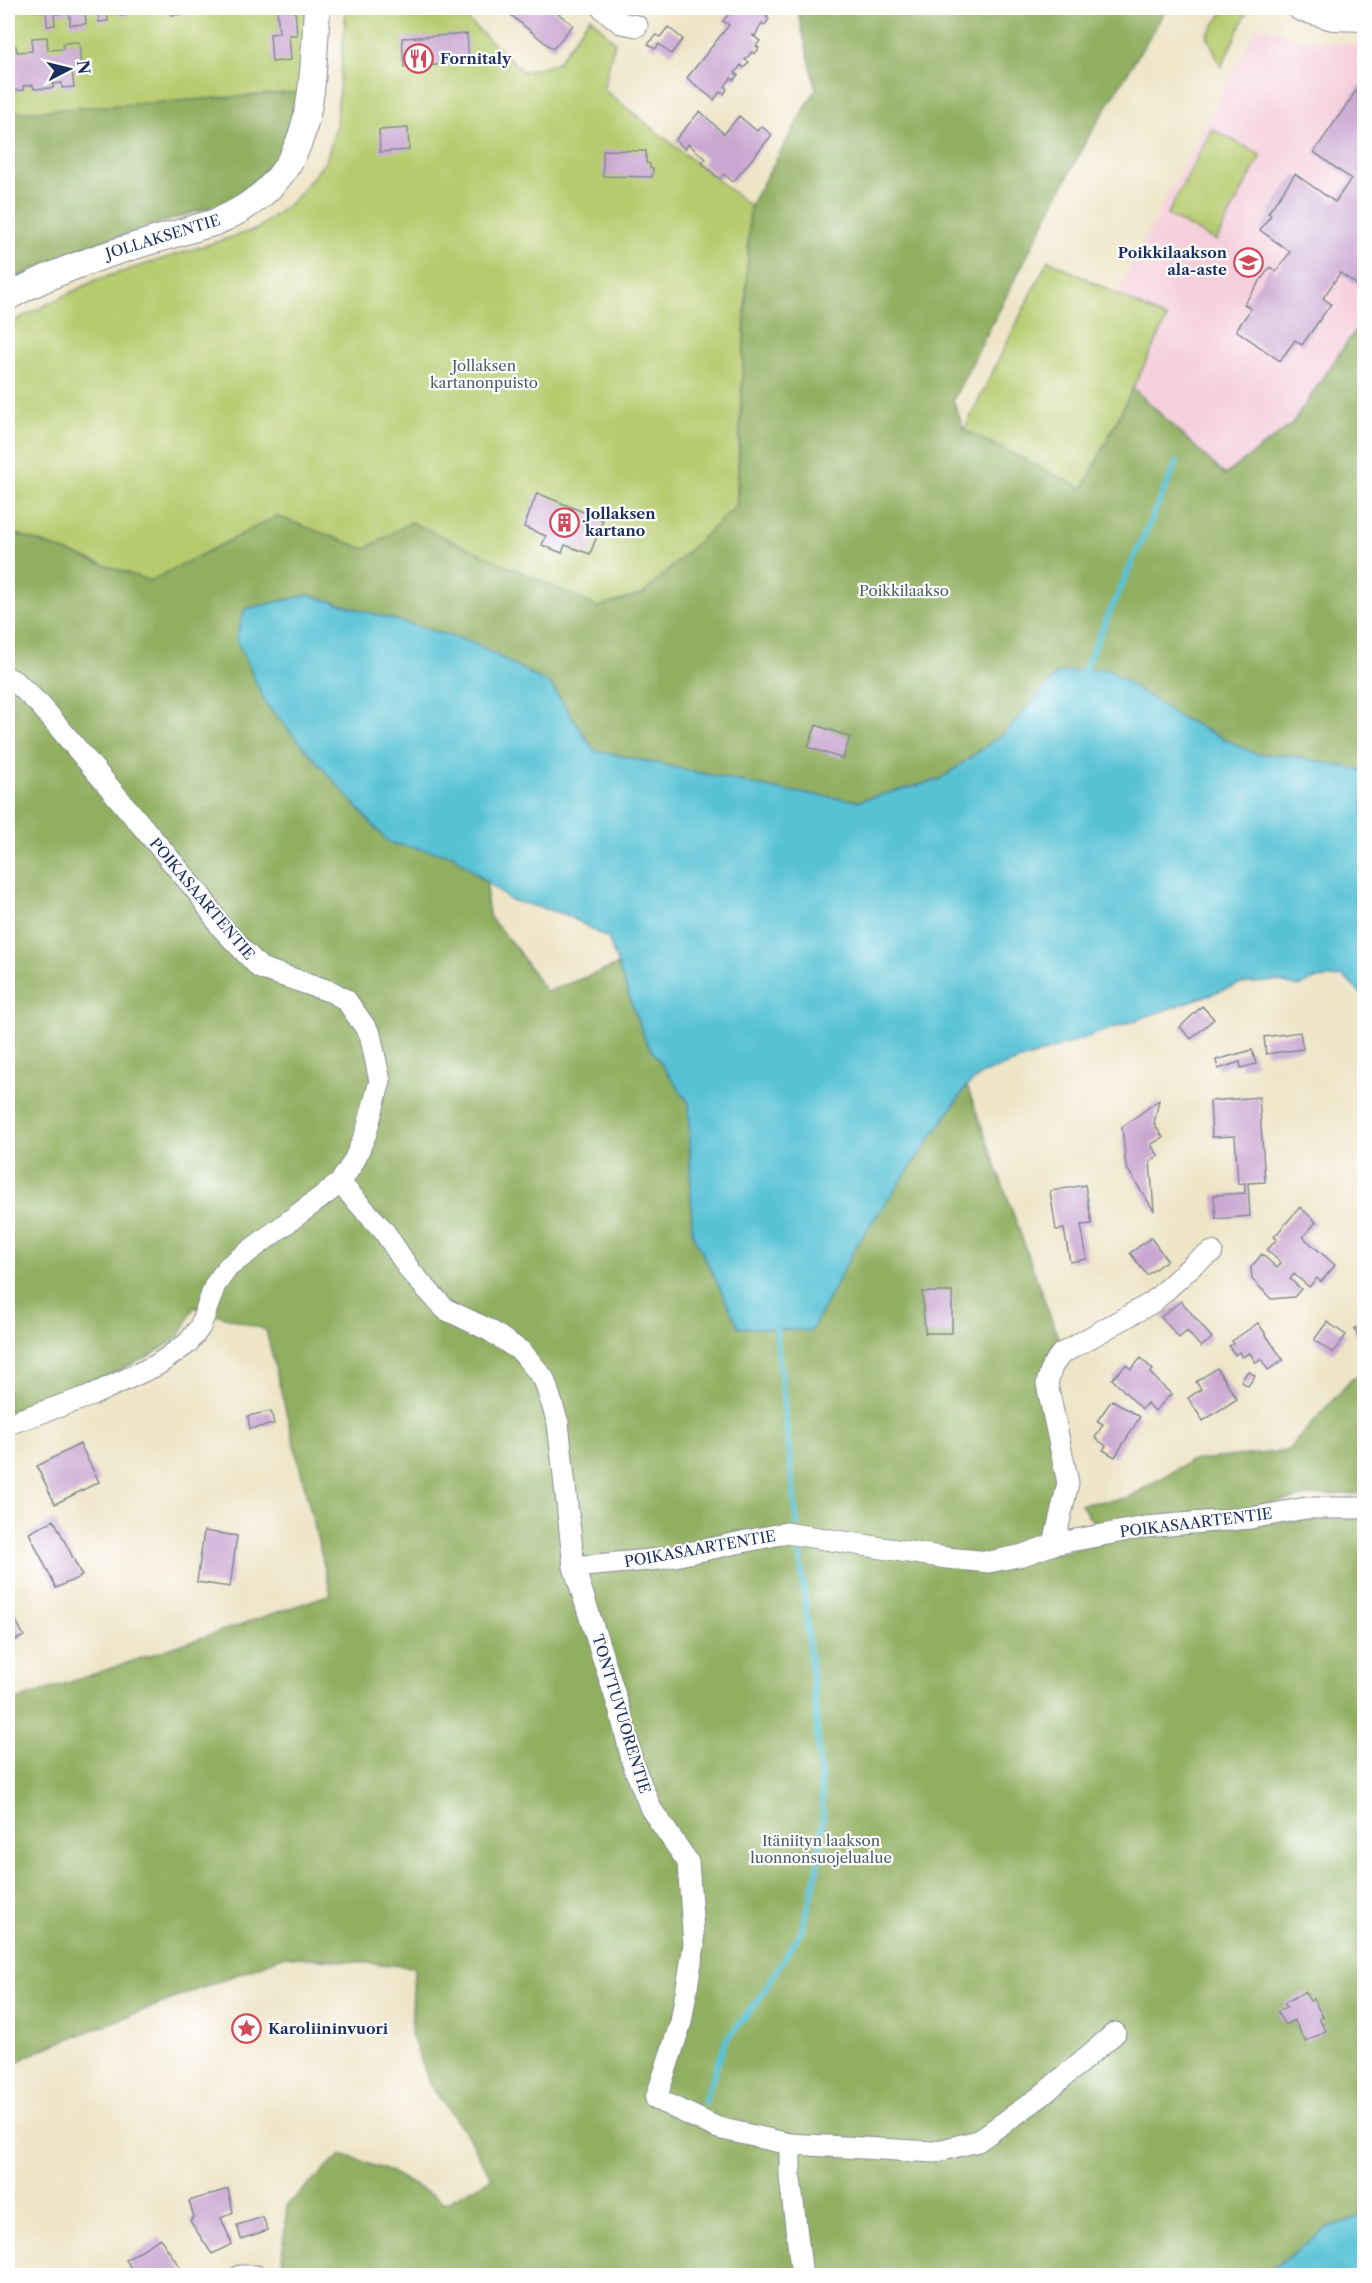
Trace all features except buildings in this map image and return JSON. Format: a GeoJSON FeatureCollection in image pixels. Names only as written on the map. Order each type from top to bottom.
{"type":"FeatureCollection","features":[{"type":"Feature","properties":{"kind":"street","name":"JOLLAKSENTIE"},"geometry":{"type":"LineString","coordinates":[[8,297],[42,278],[72,267],[216,222],[237,213],[267,190],[289,163],[304,132],[309,115],[317,8]]}},
{"type":"Feature","properties":{"kind":"street"},"geometry":{"type":"LineString","coordinates":[[602,8],[621,23],[637,26]]}},
{"type":"Feature","properties":{"kind":"street"},"geometry":{"type":"LineString","coordinates":[[1301,8],[1332,17],[1365,18]]}},
{"type":"Feature","properties":{"kind":"street","name":"POIKASAARTENTIE"},"geometry":{"type":"LineString","coordinates":[[8,678],[17,683],[41,706],[200,895],[221,927],[243,952],[260,968],[332,992],[346,1000],[360,1017],[370,1034],[380,1082],[366,1133],[354,1161],[340,1183]]}},
{"type":"Feature","properties":{"kind":"street"},"geometry":{"type":"LineString","coordinates":[[8,1424],[92,1395],[158,1365],[181,1348],[200,1327],[215,1285],[228,1267],[340,1183],[384,1231],[411,1272],[445,1309],[489,1330],[522,1352],[544,1378],[558,1423],[574,1567]]}},
{"type":"Feature","properties":{"kind":"street"},"geometry":{"type":"LineString","coordinates":[[1054,1544],[1068,1483],[1047,1384],[1052,1366],[1061,1354],[1153,1302],[1196,1262],[1212,1252]]}},
{"type":"Feature","properties":{"kind":"street","name":"POIKASAARTENTIE"},"geometry":{"type":"LineString","coordinates":[[574,1567],[660,1559],[786,1533],[947,1558],[988,1562],[1023,1555],[1054,1544],[1145,1527],[1251,1518],[1306,1508],[1365,1508]]}},
{"type":"Feature","properties":{"kind":"street","name":"TONTTUVUORENTIE"},"geometry":{"type":"LineString","coordinates":[[574,1567],[640,1782],[651,1809],[688,1862],[694,1945],[681,2022],[656,2099],[718,2128],[790,2144]]}},
{"type":"Feature","properties":{"kind":"street"},"geometry":{"type":"LineString","coordinates":[[802,2276],[790,2178],[790,2144],[934,2152],[978,2141],[1041,2096],[1115,2033]]}},
{"type":"Feature","properties":{"kind":"street"},"geometry":{"type":"LineString","coordinates":[[240,2276],[256,2276]]}},
{"type":"Feature","properties":{"kind":"shaded area","name":"Poikkilaakson ala-aste"},"geometry":{"type":"Polygon","coordinates":[[[1258,25],[1300,39],[1364,46],[1364,317],[1292,425],[1224,475],[1133,388],[1167,319],[1116,294],[1258,25]]]}},
{"type":"Feature","properties":{"kind":"green space"},"geometry":{"type":"Polygon","coordinates":[[[8,8],[307,8],[300,92],[275,159],[236,199],[81,248],[8,282],[8,8]]]}},
{"type":"Feature","properties":{"kind":"green space","name":"Jollaksen kartano"},"geometry":{"type":"Polygon","coordinates":[[[346,8],[455,8],[524,72],[558,62],[590,17],[615,42],[603,89],[750,206],[730,642],[150,581],[8,531],[8,324],[96,280],[257,229],[294,200],[326,161],[336,127],[346,8]]]}},
{"type":"Feature","properties":{"kind":"green space"},"geometry":{"type":"Polygon","coordinates":[[[797,8],[1167,8],[1087,139],[953,400],[964,430],[1083,489],[1133,388],[1225,475],[1292,424],[1364,317],[1364,771],[1287,755],[1256,755],[1179,717],[1058,673],[1006,732],[939,780],[858,801],[779,790],[594,750],[551,685],[474,643],[309,595],[245,609],[389,842],[453,855],[487,883],[490,918],[516,948],[546,992],[618,965],[646,1042],[689,1103],[692,1232],[811,1331],[858,1241],[967,1086],[1061,1346],[1050,1353],[1062,1482],[1059,1510],[1046,1531],[1055,1554],[1119,1538],[1295,1520],[1364,1518],[1364,2215],[1326,2229],[1264,2275],[327,2275],[325,2270],[282,2261],[287,2205],[342,2154],[391,2172],[445,2203],[492,2178],[468,2136],[431,2086],[411,2035],[414,1967],[285,1956],[40,2050],[8,2067],[8,1703],[331,1594],[266,1330],[194,1307],[179,1337],[153,1354],[91,1384],[8,1412],[8,531],[150,581],[277,516],[365,549],[411,522],[598,607],[643,594],[737,505],[750,206],[816,89],[797,8]]]}},
{"type":"Feature","properties":{"kind":"green space"},"geometry":{"type":"Polygon","coordinates":[[[1226,8],[1248,10],[1221,67],[1207,35],[1226,8]]]}},
{"type":"Feature","properties":{"kind":"green space"},"geometry":{"type":"Polygon","coordinates":[[[300,92],[291,131],[275,159],[236,199],[81,248],[8,282],[8,113],[300,92]]]}},
{"type":"Feature","properties":{"kind":"green space"},"geometry":{"type":"Polygon","coordinates":[[[1212,129],[1261,155],[1216,241],[1167,215],[1212,129]]]}},
{"type":"Feature","properties":{"kind":"green space"},"geometry":{"type":"Polygon","coordinates":[[[1048,260],[1167,319],[1083,489],[964,430],[1048,260]]]}},
{"type":"Feature","properties":{"kind":"green space"},"geometry":{"type":"Polygon","coordinates":[[[1364,1375],[1364,1493],[1308,1496],[1234,1510],[1138,1518],[1107,1525],[1097,1524],[1089,1517],[1081,1504],[1128,1498],[1190,1461],[1287,1451],[1352,1379],[1364,1375]]]}},
{"type":"Feature","properties":{"kind":"water"},"geometry":{"type":"Polygon","coordinates":[[[309,595],[474,643],[551,685],[594,750],[779,790],[858,801],[939,780],[1006,732],[1058,673],[1106,668],[1179,717],[1256,754],[1287,755],[1364,771],[1364,997],[1344,977],[1314,979],[1299,987],[1276,981],[1240,984],[984,1073],[967,1086],[859,1241],[811,1331],[739,1327],[692,1232],[689,1103],[646,1042],[608,938],[565,914],[510,900],[453,855],[389,843],[266,704],[236,639],[245,609],[309,595]]]}},
{"type":"Feature","properties":{"kind":"water"},"geometry":{"type":"Polygon","coordinates":[[[1364,2215],[1364,2275],[1264,2275],[1326,2229],[1364,2215]]]}},
{"type":"Feature","properties":{"kind":"waterway"},"geometry":{"type":"LineString","coordinates":[[1084,670],[1177,462]]}},
{"type":"Feature","properties":{"kind":"waterway"},"geometry":{"type":"LineString","coordinates":[[776,1330],[797,1524]]}},
{"type":"Feature","properties":{"kind":"waterway"},"geometry":{"type":"LineString","coordinates":[[704,2102],[726,2040],[757,2002],[802,1930],[817,1872],[823,1816],[816,1715],[799,1545]]}},
{"type":"Feature","properties":{"kind":"place","name":"Fornitaly"},"geometry":{"type":"Point","coordinates":[419,59]}},
{"type":"Feature","properties":{"kind":"place","name":"Poikkilaakson ala-aste"},"geometry":{"type":"Point","coordinates":[1248,262]}},
{"type":"Feature","properties":{"kind":"place","name":"Jollaksen kartano"},"geometry":{"type":"Point","coordinates":[564,523]}},
{"type":"Feature","properties":{"kind":"place","name":"Karoliininvuori"},"geometry":{"type":"Point","coordinates":[247,2029]}},
{"type":"Feature","properties":{"kind":"park label","name":"Jollaksen kartanonpuisto"},"geometry":{"type":"Point","coordinates":[484,374]}},
{"type":"Feature","properties":{"kind":"park label","name":"Poikkilaakso"},"geometry":{"type":"Point","coordinates":[904,591]}},
{"type":"Feature","properties":{"kind":"park label","name":"Itäniityn laakson luonnonsuojelualue"},"geometry":{"type":"Point","coordinates":[821,1850]}}]}
